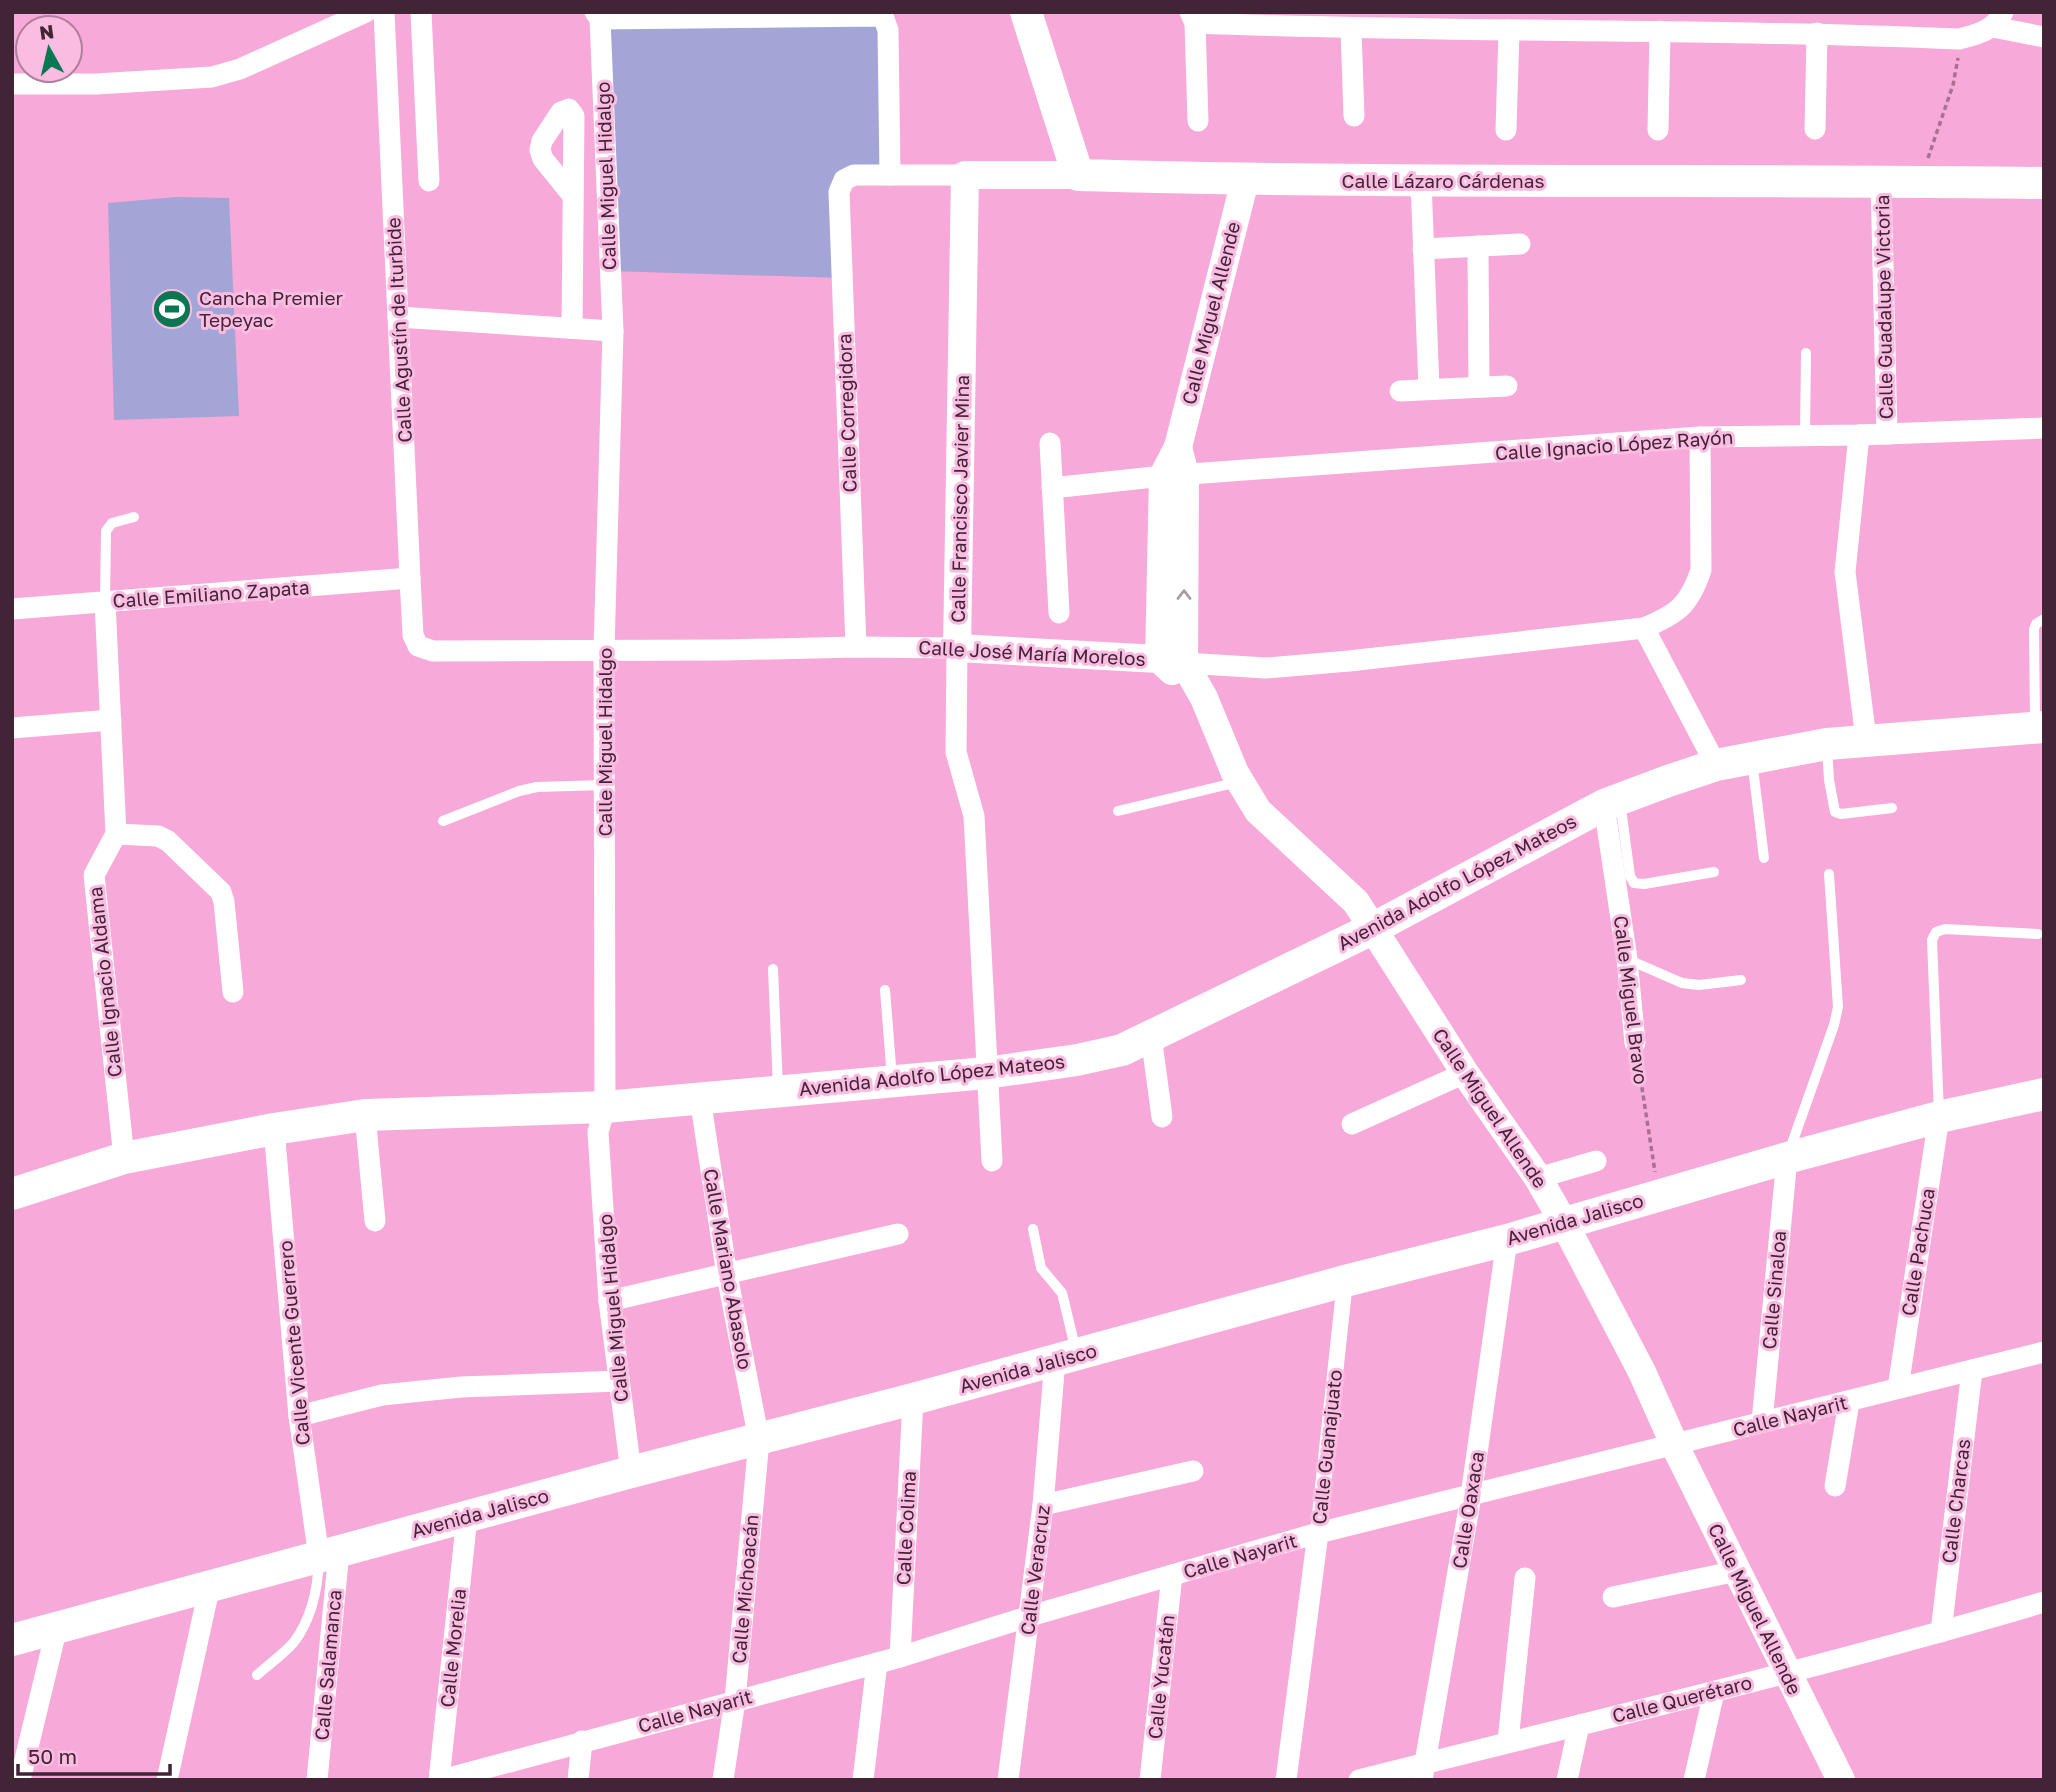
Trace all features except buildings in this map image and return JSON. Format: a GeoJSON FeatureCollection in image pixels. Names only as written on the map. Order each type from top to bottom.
{"type":"FeatureCollection","features":[{"type":"Feature","properties":{"kind":"main road"},"geometry":{"type":"LineString","coordinates":[[1026,12],[1077,175]]}},
{"type":"Feature","properties":{"kind":"main road","name":"Calle Lázaro Cárdenas"},"geometry":{"type":"LineString","coordinates":[[1077,175],[1245,180],[2044,183]]}},
{"type":"Feature","properties":{"kind":"main road","name":"Avenida Adolfo López Mateos"},"geometry":{"type":"LineString","coordinates":[[12,1194],[124,1158],[274,1129],[365,1115],[605,1107],[986,1073],[1077,1060],[1122,1050],[1373,929],[1612,802],[1716,765],[1827,744],[2039,712]]}},
{"type":"Feature","properties":{"kind":"main road","name":"Avenida Jalisco"},"geometry":{"type":"LineString","coordinates":[[15,1634],[57,1627],[1345,1281],[1507,1240],[1939,1116],[2044,1094]]}},
{"type":"Feature","properties":{"kind":"street"},"geometry":{"type":"LineString","coordinates":[[12,84],[96,84],[212,77],[240,69],[366,12]]}},
{"type":"Feature","properties":{"kind":"street","name":"Calle Agustín de Iturbide"},"geometry":{"type":"LineString","coordinates":[[384,12],[413,635],[418,646]]}},
{"type":"Feature","properties":{"kind":"street"},"geometry":{"type":"LineString","coordinates":[[421,12],[429,181]]}},
{"type":"Feature","properties":{"kind":"street"},"geometry":{"type":"LineString","coordinates":[[597,16],[872,15],[884,19],[888,30],[890,175]]}},
{"type":"Feature","properties":{"kind":"street","name":"Calle Miguel Hidalgo"},"geometry":{"type":"LineString","coordinates":[[597,16],[613,331],[604,650],[605,1107],[598,1132],[609,1301],[631,1472]]}},
{"type":"Feature","properties":{"kind":"street"},"geometry":{"type":"LineString","coordinates":[[1198,121],[1192,18],[1351,29],[1816,33],[1959,38],[1978,35],[1998,20],[2044,37]]}},
{"type":"Feature","properties":{"kind":"street"},"geometry":{"type":"LineString","coordinates":[[1351,29],[1354,117]]}},
{"type":"Feature","properties":{"kind":"street"},"geometry":{"type":"LineString","coordinates":[[1506,130],[1509,30]]}},
{"type":"Feature","properties":{"kind":"street"},"geometry":{"type":"LineString","coordinates":[[1658,130],[1660,32]]}},
{"type":"Feature","properties":{"kind":"street"},"geometry":{"type":"LineString","coordinates":[[1815,129],[1816,33]]}},
{"type":"Feature","properties":{"kind":"street","name":"Calle Lázaro Cárdenas"},"geometry":{"type":"LineString","coordinates":[[844,180],[854,175],[1077,175]]}},
{"type":"Feature","properties":{"kind":"street","name":"Calle Francisco Javier Mina"},"geometry":{"type":"LineString","coordinates":[[965,175],[956,752],[974,817],[992,1160]]}},
{"type":"Feature","properties":{"kind":"street","name":"Calle Corregidora"},"geometry":{"type":"LineString","coordinates":[[844,180],[839,192],[856,646]]}},
{"type":"Feature","properties":{"kind":"street","name":"Calle Miguel Allende"},"geometry":{"type":"LineString","coordinates":[[1245,180],[1178,447],[1174,475],[1171,661],[1204,698],[1240,781],[1258,811],[1356,902],[1465,1073],[1538,1178],[1642,1372],[1675,1446],[1841,1780]]}},
{"type":"Feature","properties":{"kind":"street"},"geometry":{"type":"LineString","coordinates":[[1420,181],[1429,390]]}},
{"type":"Feature","properties":{"kind":"street","name":"Calle Guadalupe Victoria"},"geometry":{"type":"LineString","coordinates":[[1881,181],[1887,434]]}},
{"type":"Feature","properties":{"kind":"street"},"geometry":{"type":"LineString","coordinates":[[572,328],[573,196]]}},
{"type":"Feature","properties":{"kind":"street"},"geometry":{"type":"LineString","coordinates":[[1423,249],[1520,244]]}},
{"type":"Feature","properties":{"kind":"street"},"geometry":{"type":"LineString","coordinates":[[1478,246],[1479,387]]}},
{"type":"Feature","properties":{"kind":"street"},"geometry":{"type":"LineString","coordinates":[[398,317],[613,331]]}},
{"type":"Feature","properties":{"kind":"street"},"geometry":{"type":"LineString","coordinates":[[1399,391],[1507,386]]}},
{"type":"Feature","properties":{"kind":"street","name":"Calle Ignacio López Rayón"},"geometry":{"type":"LineString","coordinates":[[1052,488],[1174,475],[1700,437],[1859,435],[2044,428]]}},
{"type":"Feature","properties":{"kind":"street","name":"Calle Guadalupe Victoria"},"geometry":{"type":"LineString","coordinates":[[1859,435],[1844,572],[1866,739]]}},
{"type":"Feature","properties":{"kind":"street","name":"Calle José María Morelos"},"geometry":{"type":"LineString","coordinates":[[418,646],[433,651],[856,646],[957,648],[1266,668],[1349,662],[1644,628],[1669,617],[1686,604],[1701,570],[1700,437]]}},
{"type":"Feature","properties":{"kind":"street"},"geometry":{"type":"LineString","coordinates":[[1050,443],[1059,613]]}},
{"type":"Feature","properties":{"kind":"street","name":"Calle Emiliano Zapata"},"geometry":{"type":"LineString","coordinates":[[12,609],[410,578]]}},
{"type":"Feature","properties":{"kind":"street"},"geometry":{"type":"LineString","coordinates":[[105,602],[117,834],[159,836],[168,841],[221,892],[233,992]]}},
{"type":"Feature","properties":{"kind":"street"},"geometry":{"type":"LineString","coordinates":[[1644,628],[1716,765]]}},
{"type":"Feature","properties":{"kind":"street"},"geometry":{"type":"LineString","coordinates":[[12,728],[111,720]]}},
{"type":"Feature","properties":{"kind":"street","name":"Calle Miguel Bravo"},"geometry":{"type":"LineString","coordinates":[[1612,802],[1635,1043]]}},
{"type":"Feature","properties":{"kind":"street","name":"Calle Ignacio Aldama"},"geometry":{"type":"LineString","coordinates":[[117,834],[94,874],[124,1158]]}},
{"type":"Feature","properties":{"kind":"street"},"geometry":{"type":"LineString","coordinates":[[1151,1036],[1162,1117]]}},
{"type":"Feature","properties":{"kind":"street"},"geometry":{"type":"LineString","coordinates":[[1352,1124],[1465,1073]]}},
{"type":"Feature","properties":{"kind":"street","name":"Calle Mariano Abasolo"},"geometry":{"type":"LineString","coordinates":[[700,1098],[727,1275],[759,1440]]}},
{"type":"Feature","properties":{"kind":"street"},"geometry":{"type":"LineString","coordinates":[[365,1115],[375,1221]]}},
{"type":"Feature","properties":{"kind":"street","name":"Calle Pachuca"},"geometry":{"type":"LineString","coordinates":[[1898,1388],[1939,1116]]}},
{"type":"Feature","properties":{"kind":"street","name":"Calle Vicente Guerrero"},"geometry":{"type":"LineString","coordinates":[[274,1129],[299,1416],[329,1554]]}},
{"type":"Feature","properties":{"kind":"street","name":"Calle Sinaloa"},"geometry":{"type":"LineString","coordinates":[[1762,1422],[1787,1158]]}},
{"type":"Feature","properties":{"kind":"street"},"geometry":{"type":"LineString","coordinates":[[1538,1178],[1596,1161]]}},
{"type":"Feature","properties":{"kind":"street"},"geometry":{"type":"LineString","coordinates":[[609,1301],[898,1234]]}},
{"type":"Feature","properties":{"kind":"street","name":"Calle Oaxaca"},"geometry":{"type":"LineString","coordinates":[[1424,1771],[1471,1496],[1507,1240]]}},
{"type":"Feature","properties":{"kind":"street","name":"Calle Guanajuato"},"geometry":{"type":"LineString","coordinates":[[1286,1780],[1318,1533],[1345,1281]]}},
{"type":"Feature","properties":{"kind":"street","name":"Calle Nayarit"},"geometry":{"type":"LineString","coordinates":[[441,1780],[900,1657],[1030,1616],[1318,1533],[2044,1353]]}},
{"type":"Feature","properties":{"kind":"street","name":"Calle Veracruz"},"geometry":{"type":"LineString","coordinates":[[1008,1780],[1043,1505],[1066,1357]]}},
{"type":"Feature","properties":{"kind":"street","name":"Calle Charcas"},"geometry":{"type":"LineString","coordinates":[[1941,1633],[1972,1370]]}},
{"type":"Feature","properties":{"kind":"street"},"geometry":{"type":"LineString","coordinates":[[299,1416],[382,1395],[461,1387],[619,1381]]}},
{"type":"Feature","properties":{"kind":"street","name":"Calle Colima"},"geometry":{"type":"LineString","coordinates":[[900,1657],[913,1399]]}},
{"type":"Feature","properties":{"kind":"street"},"geometry":{"type":"LineString","coordinates":[[1835,1486],[1849,1402]]}},
{"type":"Feature","properties":{"kind":"street","name":"Calle Michoacán"},"geometry":{"type":"LineString","coordinates":[[723,1780],[735,1700],[759,1440]]}},
{"type":"Feature","properties":{"kind":"street"},"geometry":{"type":"LineString","coordinates":[[1043,1505],[1192,1471]]}},
{"type":"Feature","properties":{"kind":"street","name":"Calle Morelia"},"geometry":{"type":"LineString","coordinates":[[441,1780],[467,1517]]}},
{"type":"Feature","properties":{"kind":"street","name":"Calle Salamanca"},"geometry":{"type":"LineString","coordinates":[[317,1780],[329,1554]]}},
{"type":"Feature","properties":{"kind":"street"},"geometry":{"type":"LineString","coordinates":[[1613,1597],[1737,1571]]}},
{"type":"Feature","properties":{"kind":"street","name":"Calle Yucatán"},"geometry":{"type":"LineString","coordinates":[[1150,1780],[1172,1575]]}},
{"type":"Feature","properties":{"kind":"street"},"geometry":{"type":"LineString","coordinates":[[1508,1741],[1525,1578]]}},
{"type":"Feature","properties":{"kind":"street"},"geometry":{"type":"LineString","coordinates":[[167,1780],[210,1586]]}},
{"type":"Feature","properties":{"kind":"street","name":"Calle Querétaro"},"geometry":{"type":"LineString","coordinates":[[1359,1780],[1424,1771],[1508,1741],[1714,1692],[1941,1633],[2044,1602]]}},
{"type":"Feature","properties":{"kind":"street"},"geometry":{"type":"LineString","coordinates":[[20,1780],[19,1756],[57,1627]]}},
{"type":"Feature","properties":{"kind":"street"},"geometry":{"type":"LineString","coordinates":[[863,1780],[877,1663]]}},
{"type":"Feature","properties":{"kind":"street"},"geometry":{"type":"LineString","coordinates":[[1694,1780],[1714,1692]]}},
{"type":"Feature","properties":{"kind":"street"},"geometry":{"type":"LineString","coordinates":[[1567,1780],[1579,1725]]}},
{"type":"Feature","properties":{"kind":"street"},"geometry":{"type":"LineString","coordinates":[[578,1780],[582,1741]]}},
{"type":"Feature","properties":{"kind":"lane"},"geometry":{"type":"LineString","coordinates":[[1805,436],[1806,353]]}},
{"type":"Feature","properties":{"kind":"lane"},"geometry":{"type":"LineString","coordinates":[[105,602],[106,531],[112,523],[134,517]]}},
{"type":"Feature","properties":{"kind":"lane"},"geometry":{"type":"LineString","coordinates":[[2039,712],[2034,629],[2036,624],[2044,619]]}},
{"type":"Feature","properties":{"kind":"lane"},"geometry":{"type":"LineString","coordinates":[[1827,744],[1829,780],[1835,812],[1841,814],[1892,808]]}},
{"type":"Feature","properties":{"kind":"lane"},"geometry":{"type":"LineString","coordinates":[[1752,758],[1764,858]]}},
{"type":"Feature","properties":{"kind":"lane"},"geometry":{"type":"LineString","coordinates":[[1118,811],[1240,781]]}},
{"type":"Feature","properties":{"kind":"lane"},"geometry":{"type":"LineString","coordinates":[[443,821],[528,789],[605,785]]}},
{"type":"Feature","properties":{"kind":"lane"},"geometry":{"type":"LineString","coordinates":[[1612,802],[1634,883],[1644,884],[1714,872]]}},
{"type":"Feature","properties":{"kind":"lane"},"geometry":{"type":"LineString","coordinates":[[1787,1158],[1838,1007],[1829,874]]}},
{"type":"Feature","properties":{"kind":"lane"},"geometry":{"type":"LineString","coordinates":[[1939,1116],[1932,940],[1936,932],[1945,929],[2038,934]]}},
{"type":"Feature","properties":{"kind":"lane"},"geometry":{"type":"LineString","coordinates":[[1627,959],[1682,982],[1699,985],[1741,980]]}},
{"type":"Feature","properties":{"kind":"lane"},"geometry":{"type":"LineString","coordinates":[[772,969],[778,1091]]}},
{"type":"Feature","properties":{"kind":"lane"},"geometry":{"type":"LineString","coordinates":[[884,990],[892,1080]]}},
{"type":"Feature","properties":{"kind":"lane"},"geometry":{"type":"LineString","coordinates":[[1033,1229],[1041,1268],[1062,1293],[1066,1357]]}},
{"type":"Feature","properties":{"kind":"lane"},"geometry":{"type":"LineString","coordinates":[[257,1675],[292,1643],[302,1628],[329,1554]]}},
{"type":"Feature","properties":{"kind":"path"},"geometry":{"type":"LineString","coordinates":[[1918,181],[1953,85],[1959,38]]}},
{"type":"Feature","properties":{"kind":"path","name":"Calle Miguel Bravo"},"geometry":{"type":"LineString","coordinates":[[1635,1043],[1659,1195]]}},
{"type":"Feature","properties":{"kind":"shaded area"},"geometry":{"type":"Polygon","coordinates":[[[600,19],[884,19],[890,175],[844,180],[842,278],[611,271],[600,19]]]}},
{"type":"Feature","properties":{"kind":"shaded area","name":"Cancha Premier Tepeyac"},"geometry":{"type":"Polygon","coordinates":[[[177,197],[229,198],[239,416],[114,420],[108,203],[177,197]]]}},
{"type":"Feature","properties":{"kind":"place","name":"Cancha Premier Tepeyac"},"geometry":{"type":"Point","coordinates":[172,309]}}]}
